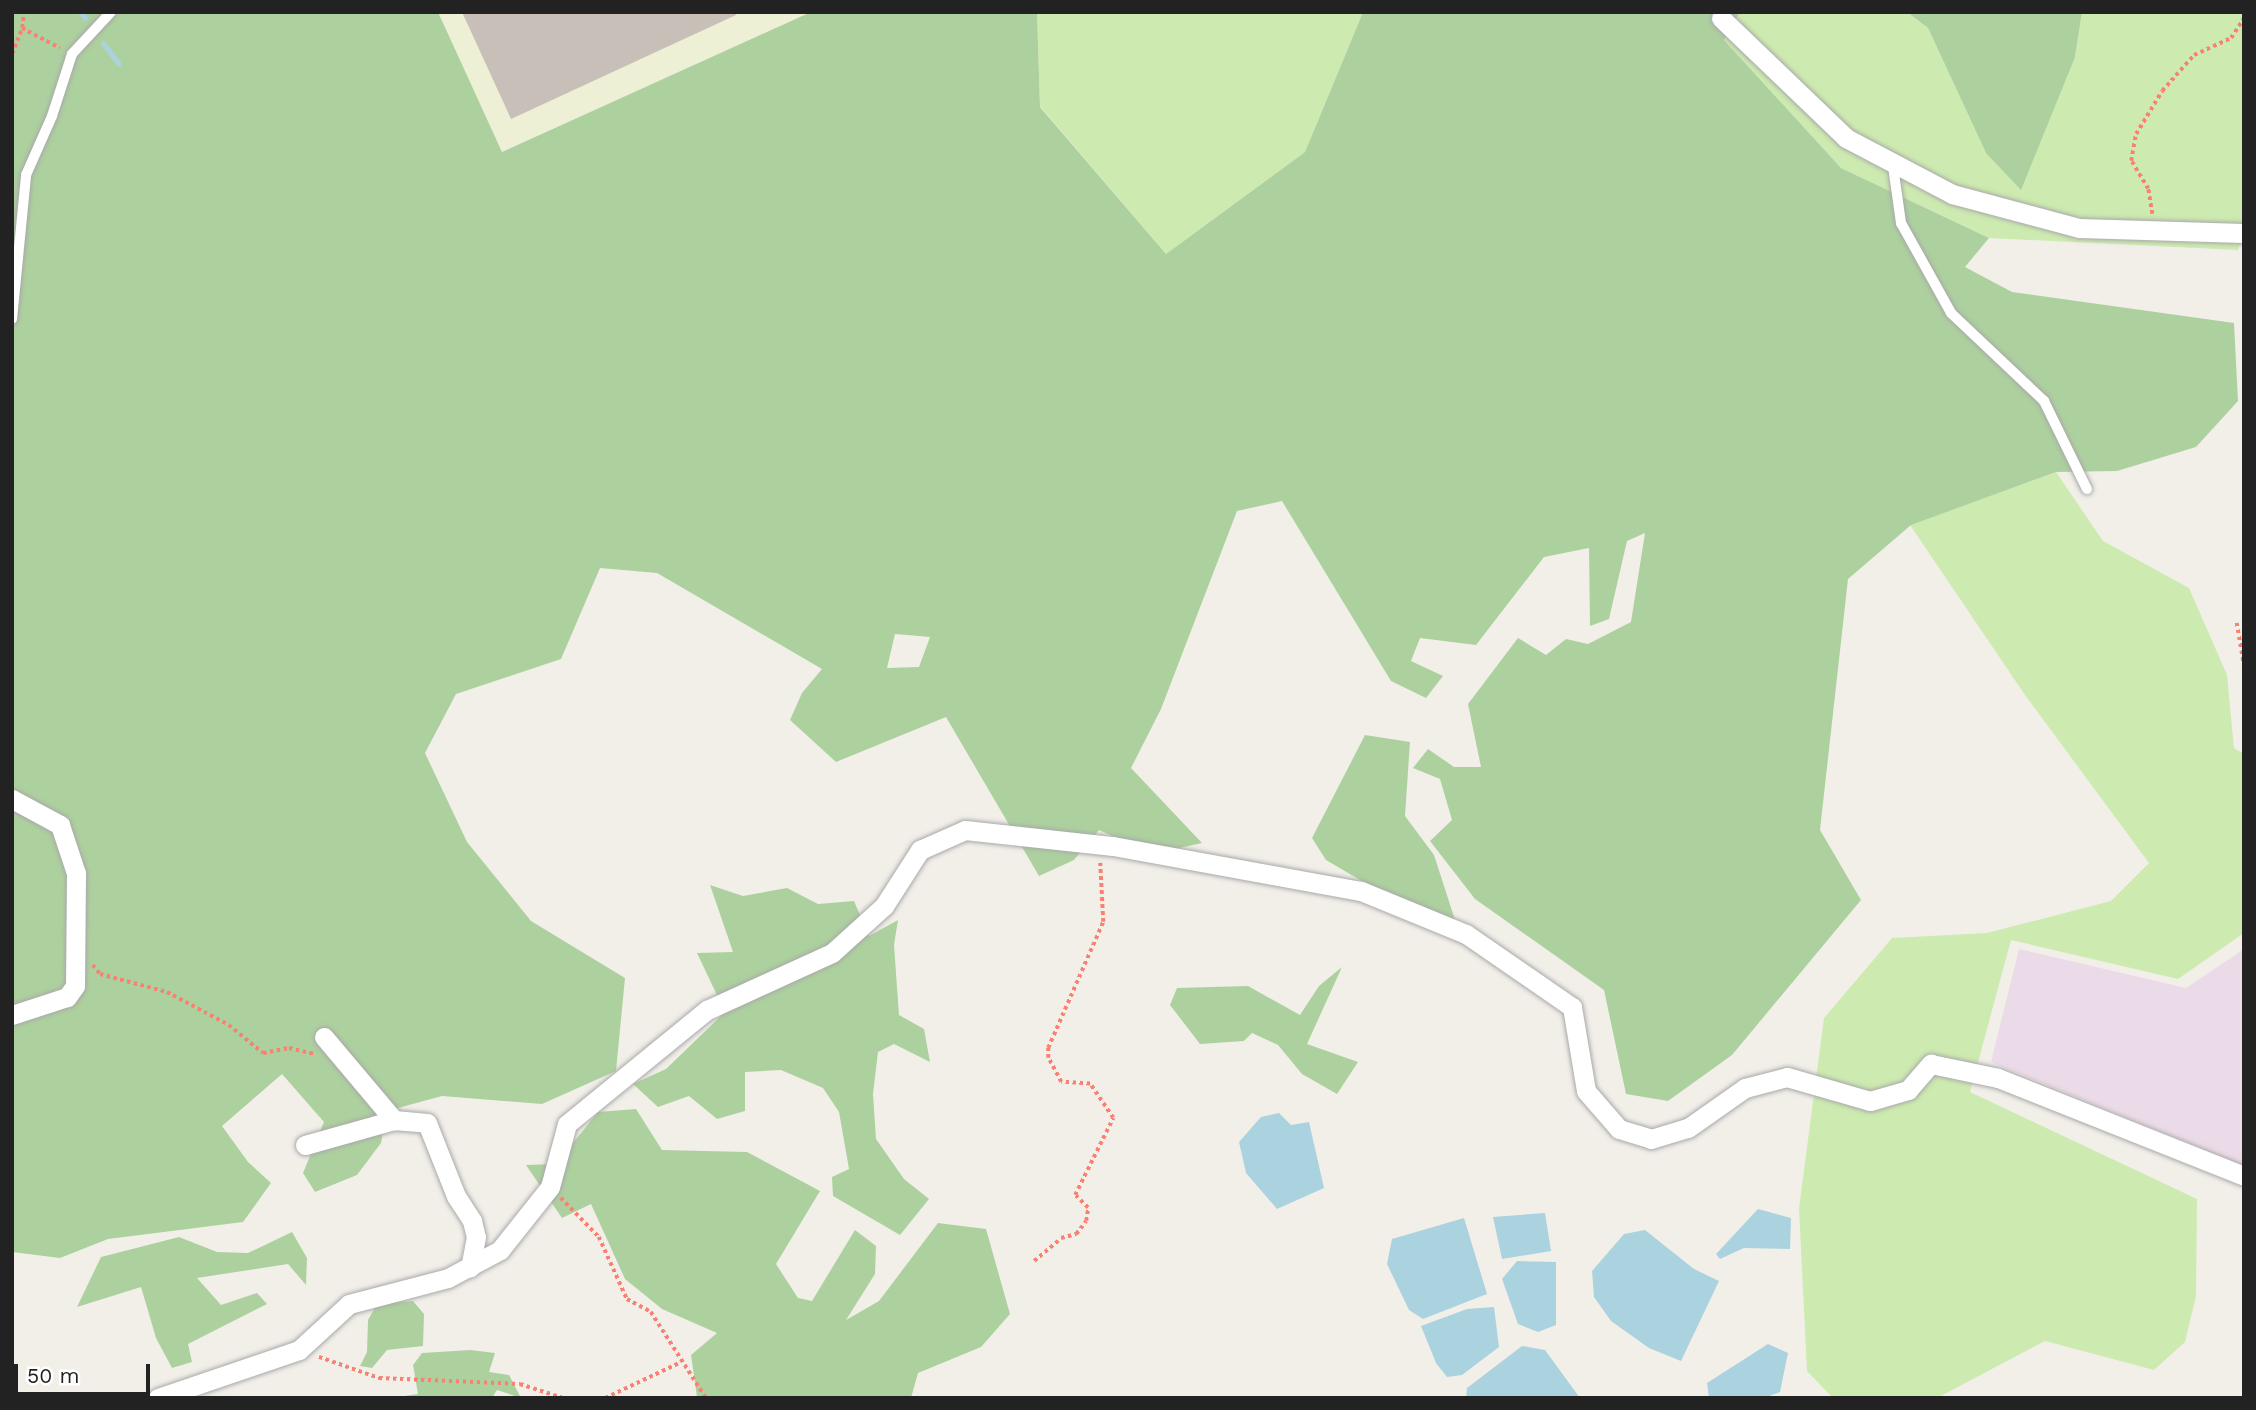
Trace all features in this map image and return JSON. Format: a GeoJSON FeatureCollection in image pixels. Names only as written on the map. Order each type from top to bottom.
{"type":"FeatureCollection","features":[{"type":"Feature","properties":{"kind":"street"},"geometry":{"type":"LineString","coordinates":[[1718,15],[1846,138],[1893,166],[1952,194],[2078,228],[2244,233]]}},
{"type":"Feature","properties":{"kind":"street"},"geometry":{"type":"LineString","coordinates":[[12,799],[60,825],[76,873],[75,986],[67,997],[12,1015]]}},
{"type":"Feature","properties":{"kind":"street"},"geometry":{"type":"LineString","coordinates":[[158,1398],[299,1350],[349,1304],[447,1278],[500,1250],[550,1187],[567,1124],[707,1010],[832,953],[884,906],[920,850],[965,830],[1098,844],[1361,891],[1466,934],[1572,1007],[1586,1091],[1619,1129],[1651,1139],[1688,1128],[1745,1088],[1787,1077],[1870,1101],[1908,1090],[1931,1064],[1998,1078],[2244,1176]]}},
{"type":"Feature","properties":{"kind":"street"},"geometry":{"type":"LineString","coordinates":[[324,1037],[394,1120]]}},
{"type":"Feature","properties":{"kind":"street"},"geometry":{"type":"LineString","coordinates":[[305,1145],[394,1120],[427,1123],[456,1196],[472,1221],[476,1237],[470,1266]]}},
{"type":"Feature","properties":{"kind":"lane"},"geometry":{"type":"LineString","coordinates":[[12,319],[23,187],[72,54],[111,12]]}},
{"type":"Feature","properties":{"kind":"lane"},"geometry":{"type":"LineString","coordinates":[[1893,166],[1901,223],[1951,313],[2044,401],[2087,489]]}},
{"type":"Feature","properties":{"kind":"path"},"geometry":{"type":"LineString","coordinates":[[12,54],[22,28],[24,12]]}},
{"type":"Feature","properties":{"kind":"path"},"geometry":{"type":"LineString","coordinates":[[2155,230],[2148,189],[2131,161],[2136,134],[2162,91],[2194,55],[2231,38],[2244,18]]}},
{"type":"Feature","properties":{"kind":"path"},"geometry":{"type":"LineString","coordinates":[[22,28],[72,54]]}},
{"type":"Feature","properties":{"kind":"path"},"geometry":{"type":"LineString","coordinates":[[2237,622],[2244,665]]}},
{"type":"Feature","properties":{"kind":"path"},"geometry":{"type":"LineString","coordinates":[[1034,1262],[1061,1238],[1076,1234],[1086,1221],[1088,1208],[1075,1195],[1112,1118],[1090,1084],[1061,1082],[1048,1058],[1048,1048],[1103,922],[1098,844]]}},
{"type":"Feature","properties":{"kind":"path"},"geometry":{"type":"LineString","coordinates":[[75,945],[100,974],[167,992],[229,1024],[263,1053],[289,1048],[340,1056]]}},
{"type":"Feature","properties":{"kind":"path"},"geometry":{"type":"LineString","coordinates":[[550,1187],[599,1237],[628,1298],[651,1312],[706,1398]]}},
{"type":"Feature","properties":{"kind":"path"},"geometry":{"type":"LineString","coordinates":[[299,1350],[379,1378],[520,1384],[563,1398]]}},
{"type":"Feature","properties":{"kind":"path"},"geometry":{"type":"LineString","coordinates":[[605,1398],[681,1362]]}},
{"type":"Feature","properties":{"kind":"shaded area"},"geometry":{"type":"Polygon","coordinates":[[[2019,949],[2186,988],[2244,949],[2244,1166],[1991,1062],[2019,949]]]}},
{"type":"Feature","properties":{"kind":"green space"},"geometry":{"type":"Polygon","coordinates":[[[12,12],[438,12],[502,152],[811,12],[1037,12],[1040,107],[1166,254],[1305,152],[1363,12],[1740,12],[1724,40],[1841,168],[1989,238],[1965,267],[2012,292],[2234,323],[2238,401],[2196,447],[2117,471],[2056,472],[1911,525],[1848,579],[1820,830],[1861,900],[1732,1055],[1668,1101],[1626,1094],[1604,990],[1475,899],[1430,841],[1452,820],[1440,779],[1413,768],[1428,749],[1454,767],[1481,767],[1468,704],[1518,638],[1546,655],[1566,639],[1588,644],[1631,622],[1645,533],[1627,541],[1609,619],[1590,626],[1589,548],[1544,557],[1476,645],[1420,638],[1411,661],[1443,676],[1426,698],[1391,681],[1282,501],[1237,511],[1161,709],[1131,768],[1202,843],[1152,854],[1099,830],[1074,860],[1039,876],[946,717],[836,762],[790,720],[802,693],[822,669],[657,573],[600,568],[561,659],[456,694],[425,753],[467,842],[531,921],[625,978],[616,1071],[542,1104],[442,1096],[387,1111],[381,1143],[357,1175],[315,1192],[303,1173],[324,1122],[282,1074],[222,1126],[248,1162],[271,1183],[243,1222],[108,1239],[60,1258],[12,1252],[12,12]],[[895,634],[887,668],[919,667],[930,637],[895,634]]]}},
{"type":"Feature","properties":{"kind":"green space"},"geometry":{"type":"Polygon","coordinates":[[[438,12],[811,12],[501,152],[438,12]]]}},
{"type":"Feature","properties":{"kind":"green space"},"geometry":{"type":"Polygon","coordinates":[[[1037,12],[1363,12],[1305,152],[1166,254],[1040,106],[1037,12]]]}},
{"type":"Feature","properties":{"kind":"green space"},"geometry":{"type":"Polygon","coordinates":[[[1740,12],[1907,12],[1928,28],[1986,153],[2075,57],[2082,12],[2244,12],[2244,232],[2238,250],[1989,238],[1841,168],[1724,40],[1740,12]]]}},
{"type":"Feature","properties":{"kind":"green space"},"geometry":{"type":"Polygon","coordinates":[[[1907,12],[2082,12],[2075,57],[2021,190],[1986,153],[1928,28],[1907,12]]]}},
{"type":"Feature","properties":{"kind":"green space"},"geometry":{"type":"Polygon","coordinates":[[[2056,472],[2103,541],[2189,588],[2227,675],[2234,748],[2244,754],[2244,933],[2178,979],[2011,940],[1970,1092],[2197,1199],[2196,1296],[2185,1342],[2154,1370],[2045,1341],[1937,1398],[1833,1398],[1807,1371],[1799,1208],[1824,1018],[1892,938],[1987,933],[2111,901],[2149,863],[2025,695],[1910,525],[2056,472]]]}},
{"type":"Feature","properties":{"kind":"green space"},"geometry":{"type":"Polygon","coordinates":[[[1365,735],[1410,742],[1405,816],[1434,855],[1455,920],[1394,900],[1326,860],[1312,838],[1365,735]]]}},
{"type":"Feature","properties":{"kind":"green space"},"geometry":{"type":"Polygon","coordinates":[[[710,885],[743,896],[787,888],[818,904],[854,901],[869,936],[898,920],[894,945],[899,1015],[924,1029],[930,1062],[894,1044],[878,1052],[873,1094],[876,1139],[904,1179],[929,1199],[900,1235],[833,1196],[832,1177],[849,1169],[839,1112],[823,1088],[781,1070],[745,1072],[745,1111],[717,1119],[689,1096],[658,1107],[633,1084],[666,1069],[725,1012],[697,953],[733,952],[710,885]]]}},
{"type":"Feature","properties":{"kind":"green space"},"geometry":{"type":"Polygon","coordinates":[[[1342,967],[1307,1044],[1358,1062],[1337,1094],[1302,1074],[1278,1045],[1252,1033],[1244,1041],[1200,1044],[1170,1005],[1177,988],[1248,986],[1300,1015],[1319,986],[1342,967]]]}},
{"type":"Feature","properties":{"kind":"green space"},"geometry":{"type":"Polygon","coordinates":[[[636,1109],[662,1150],[747,1152],[820,1191],[776,1264],[798,1298],[812,1301],[855,1230],[876,1246],[875,1274],[846,1320],[879,1301],[938,1223],[986,1229],[1010,1314],[981,1347],[918,1373],[911,1398],[697,1397],[691,1355],[717,1333],[662,1309],[625,1279],[591,1204],[562,1218],[526,1165],[556,1164],[598,1112],[636,1109]]]}},
{"type":"Feature","properties":{"kind":"green space"},"geometry":{"type":"Polygon","coordinates":[[[292,1232],[307,1258],[306,1285],[288,1264],[197,1278],[221,1305],[257,1293],[267,1304],[188,1344],[192,1362],[172,1368],[156,1338],[141,1287],[77,1307],[101,1257],[179,1237],[217,1252],[248,1253],[292,1232]]]}},
{"type":"Feature","properties":{"kind":"green space"},"geometry":{"type":"Polygon","coordinates":[[[413,1301],[424,1314],[423,1346],[387,1350],[372,1368],[360,1366],[367,1352],[368,1320],[377,1304],[413,1301]]]}},
{"type":"Feature","properties":{"kind":"green space"},"geometry":{"type":"Polygon","coordinates":[[[470,1350],[495,1353],[489,1372],[509,1375],[521,1398],[497,1390],[492,1398],[390,1398],[418,1394],[413,1365],[422,1353],[470,1350]]]}},
{"type":"Feature","properties":{"kind":"water"},"geometry":{"type":"Polygon","coordinates":[[[1279,1113],[1291,1125],[1309,1122],[1324,1188],[1277,1209],[1246,1173],[1239,1142],[1261,1117],[1279,1113]]]}},
{"type":"Feature","properties":{"kind":"water"},"geometry":{"type":"Polygon","coordinates":[[[1758,1209],[1791,1218],[1790,1249],[1744,1248],[1720,1259],[1716,1254],[1758,1209]]]}},
{"type":"Feature","properties":{"kind":"water"},"geometry":{"type":"Polygon","coordinates":[[[1545,1213],[1551,1251],[1502,1259],[1493,1217],[1545,1213]]]}},
{"type":"Feature","properties":{"kind":"water"},"geometry":{"type":"Polygon","coordinates":[[[1464,1218],[1487,1294],[1423,1319],[1409,1310],[1387,1264],[1392,1239],[1464,1218]]]}},
{"type":"Feature","properties":{"kind":"water"},"geometry":{"type":"Polygon","coordinates":[[[1645,1230],[1694,1269],[1719,1281],[1681,1361],[1649,1348],[1611,1321],[1594,1297],[1592,1271],[1624,1234],[1645,1230]]]}},
{"type":"Feature","properties":{"kind":"water"},"geometry":{"type":"Polygon","coordinates":[[[1517,1261],[1556,1262],[1556,1325],[1538,1332],[1518,1324],[1502,1279],[1517,1261]]]}},
{"type":"Feature","properties":{"kind":"water"},"geometry":{"type":"Polygon","coordinates":[[[1494,1307],[1499,1347],[1462,1375],[1447,1377],[1436,1363],[1421,1326],[1467,1309],[1494,1307]]]}},
{"type":"Feature","properties":{"kind":"water"},"geometry":{"type":"Polygon","coordinates":[[[1768,1344],[1788,1353],[1780,1392],[1764,1398],[1709,1398],[1707,1383],[1768,1344]]]}},
{"type":"Feature","properties":{"kind":"water"},"geometry":{"type":"Polygon","coordinates":[[[1522,1346],[1545,1350],[1580,1398],[1466,1398],[1467,1388],[1522,1346]]]}},
{"type":"Feature","properties":{"kind":"building"},"geometry":{"type":"Polygon","coordinates":[[[462,12],[735,12],[736,15],[511,119],[462,12]]]}},
{"type":"Feature","properties":{"kind":"waterway"},"geometry":{"type":"LineString","coordinates":[[80,12],[85,18]]}},
{"type":"Feature","properties":{"kind":"waterway"},"geometry":{"type":"LineString","coordinates":[[103,43],[119,64]]}}]}
